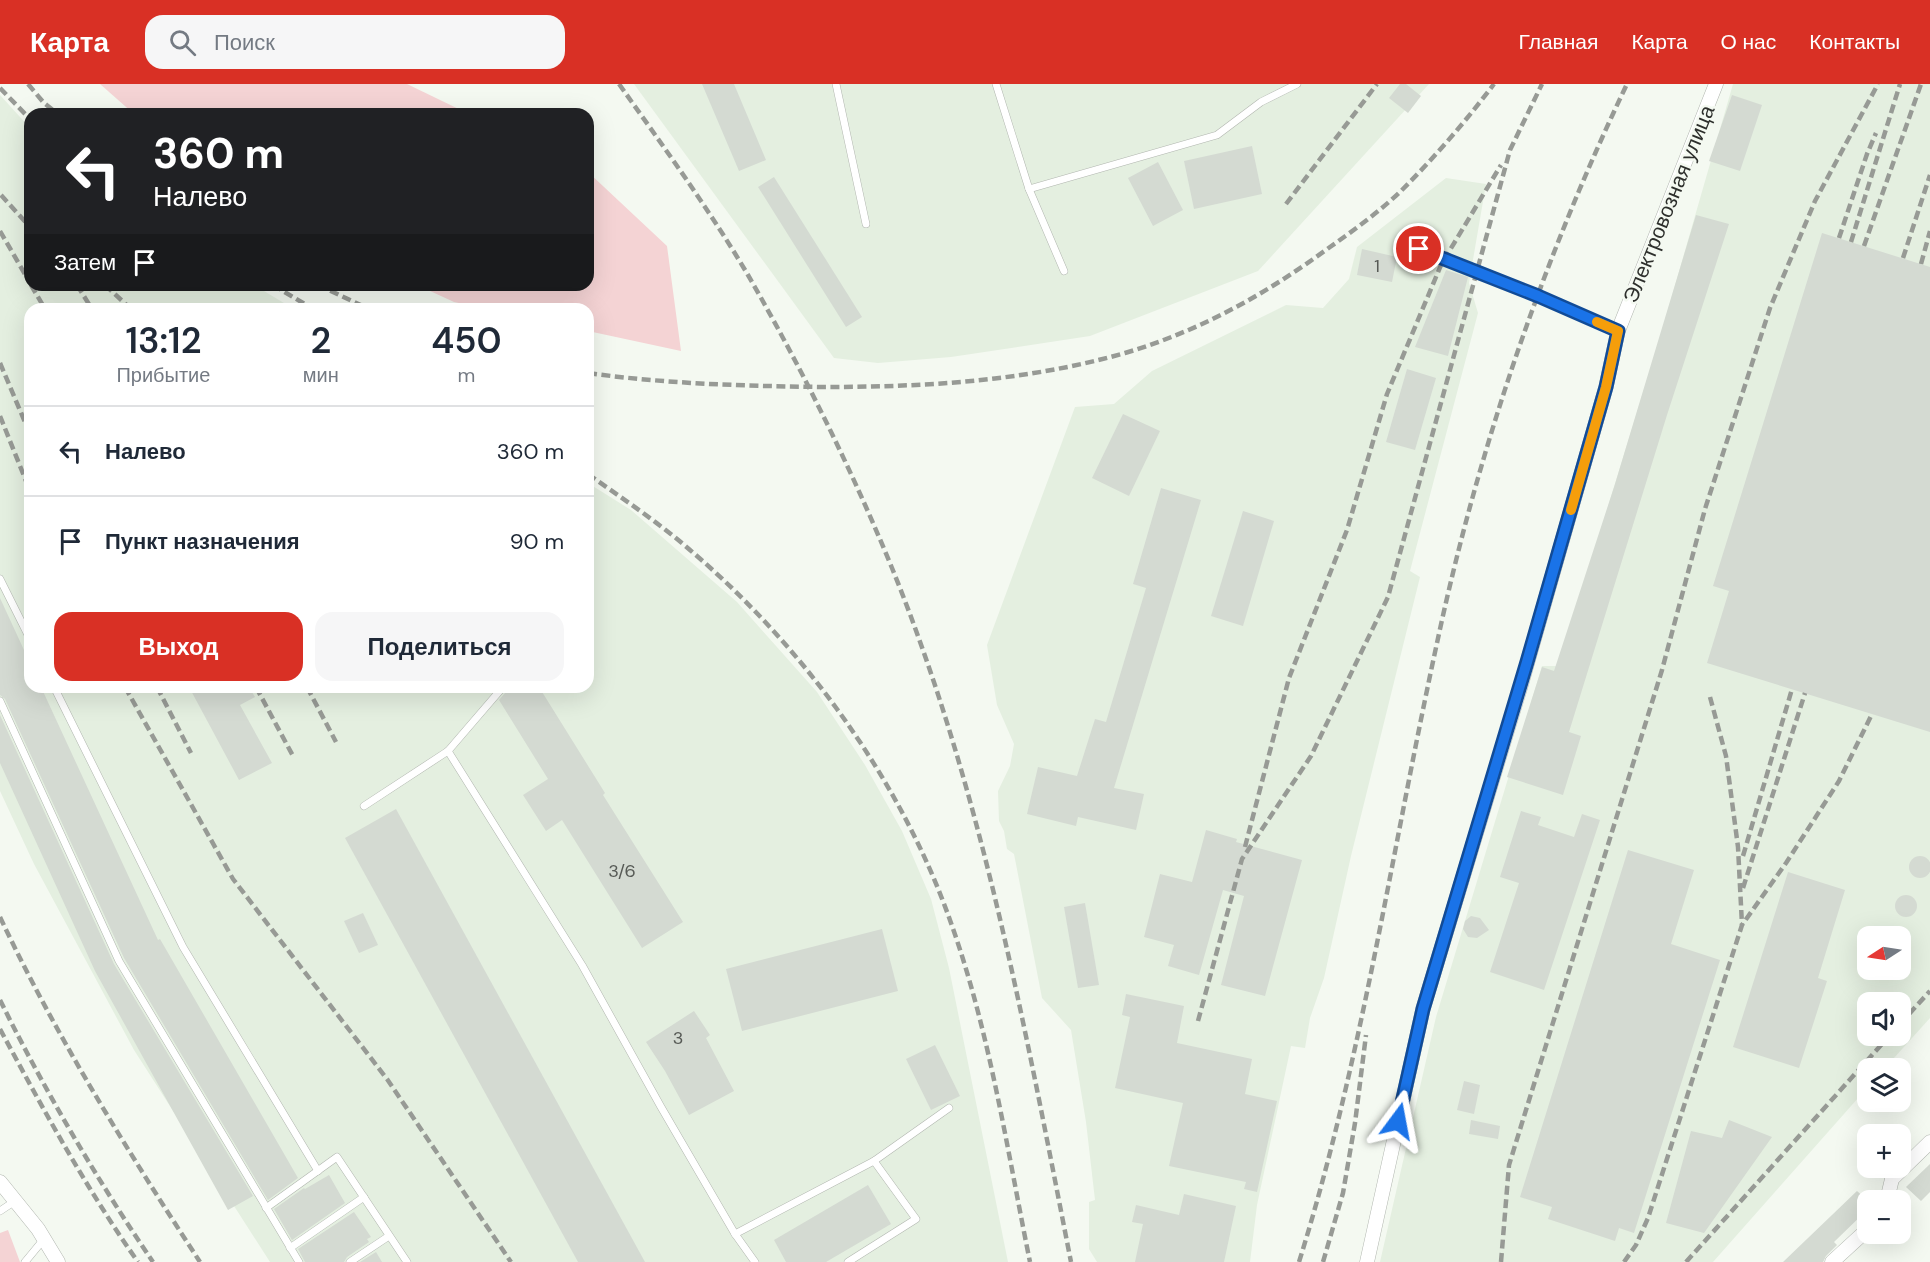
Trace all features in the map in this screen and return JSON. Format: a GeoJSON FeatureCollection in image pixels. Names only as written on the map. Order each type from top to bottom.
{"type":"FeatureCollection","features":[{"type":"Feature","properties":{"kind":"street","name":"Электровозная улица"},"geometry":{"type":"LineString","coordinates":[[1367,1262],[1423,1009],[1531,651],[1606,387],[1618,331],[1716,84]]}},
{"type":"Feature","properties":{"kind":"street"},"geometry":{"type":"LineString","coordinates":[[1889,1190],[1892,1179],[1930,1142]]}},
{"type":"Feature","properties":{"kind":"street"},"geometry":{"type":"LineString","coordinates":[[0,1182],[44,1239],[58,1262]]}},
{"type":"Feature","properties":{"kind":"street"},"geometry":{"type":"LineString","coordinates":[[1832,1262],[1857,1239]]}},
{"type":"Feature","properties":{"kind":"lane"},"geometry":{"type":"LineString","coordinates":[[836,84],[867,224]]}},
{"type":"Feature","properties":{"kind":"lane"},"geometry":{"type":"LineString","coordinates":[[996,84],[1029,189],[1064,271]]}},
{"type":"Feature","properties":{"kind":"lane"},"geometry":{"type":"LineString","coordinates":[[1029,189],[1217,135],[1261,102],[1297,84]]}},
{"type":"Feature","properties":{"kind":"lane"},"geometry":{"type":"LineString","coordinates":[[1419,249],[1538,296],[1618,331]]}},
{"type":"Feature","properties":{"kind":"lane"},"geometry":{"type":"LineString","coordinates":[[0,579],[24,627]]}},
{"type":"Feature","properties":{"kind":"lane"},"geometry":{"type":"LineString","coordinates":[[57,693],[183,947],[318,1171]]}},
{"type":"Feature","properties":{"kind":"lane"},"geometry":{"type":"LineString","coordinates":[[364,806],[448,751],[498,693]]}},
{"type":"Feature","properties":{"kind":"lane"},"geometry":{"type":"LineString","coordinates":[[0,701],[119,961],[299,1262]]}},
{"type":"Feature","properties":{"kind":"lane"},"geometry":{"type":"LineString","coordinates":[[448,751],[582,965],[661,1107],[735,1234],[755,1262]]}},
{"type":"Feature","properties":{"kind":"lane"},"geometry":{"type":"LineString","coordinates":[[735,1234],[874,1161],[949,1108]]}},
{"type":"Feature","properties":{"kind":"lane"},"geometry":{"type":"LineString","coordinates":[[266,1208],[337,1157],[407,1262]]}},
{"type":"Feature","properties":{"kind":"lane"},"geometry":{"type":"LineString","coordinates":[[848,1262],[916,1219],[874,1161]]}},
{"type":"Feature","properties":{"kind":"lane"},"geometry":{"type":"LineString","coordinates":[[290,1248],[364,1197]]}},
{"type":"Feature","properties":{"kind":"lane"},"geometry":{"type":"LineString","coordinates":[[0,1211],[15,1201]]}},
{"type":"Feature","properties":{"kind":"lane"},"geometry":{"type":"LineString","coordinates":[[350,1262],[389,1236]]}},
{"type":"Feature","properties":{"kind":"lane"},"geometry":{"type":"LineString","coordinates":[[25,1262],[44,1239]]}},
{"type":"Feature","properties":{"kind":"shaded area"},"geometry":{"type":"Polygon","coordinates":[[[100,84],[407,84],[457,108],[127,108],[100,84]]]}},
{"type":"Feature","properties":{"kind":"shaded area"},"geometry":{"type":"Polygon","coordinates":[[[634,84],[1429,84],[1258,271],[1090,336],[951,357],[878,363],[834,358],[634,84]]]}},
{"type":"Feature","properties":{"kind":"shaded area"},"geometry":{"type":"Polygon","coordinates":[[[1733,84],[1930,84],[1930,1018],[1911,1039],[1911,992],[1857,992],[1857,1046],[1905,1046],[1894,1058],[1857,1058],[1857,1099],[1713,1262],[1380,1262],[1436,1017],[1542,666],[1559,666],[1661,334],[1733,84]]]}},
{"type":"Feature","properties":{"kind":"shaded area"},"geometry":{"type":"Polygon","coordinates":[[[0,95],[24,121],[24,291],[264,291],[284,303],[24,303],[24,693],[594,693],[594,487],[631,510],[737,602],[817,692],[865,765],[902,831],[931,899],[949,968],[1008,1262],[270,1262],[134,1050],[34,864],[0,791],[0,95]]]}},
{"type":"Feature","properties":{"kind":"shaded area"},"geometry":{"type":"Polygon","coordinates":[[[594,178],[667,246],[681,351],[594,332],[594,303],[454,302],[430,291],[594,291],[594,178]]]}},
{"type":"Feature","properties":{"kind":"shaded area"},"geometry":{"type":"Polygon","coordinates":[[[1446,178],[1486,184],[1469,283],[1478,313],[1410,571],[1420,577],[1351,856],[1324,978],[1310,1018],[1305,1048],[1291,1046],[1257,1205],[1250,1262],[1097,1262],[1089,1249],[1089,1202],[1095,1200],[1086,1122],[1071,1030],[1042,998],[1014,854],[1007,849],[1004,831],[999,821],[998,791],[1010,766],[1014,744],[997,705],[987,645],[1075,407],[1114,404],[1152,371],[1286,305],[1323,308],[1349,279],[1357,247],[1446,178]]]}},
{"type":"Feature","properties":{"kind":"shaded area"},"geometry":{"type":"Polygon","coordinates":[[[8,1230],[20,1262],[0,1262],[0,1233],[8,1230]]]}},
{"type":"Feature","properties":{"kind":"building"},"geometry":{"type":"Polygon","coordinates":[[[702,84],[734,84],[766,160],[739,171],[702,84]]]}},
{"type":"Feature","properties":{"kind":"building"},"geometry":{"type":"Polygon","coordinates":[[[1400,84],[1406,84],[1421,96],[1408,113],[1389,98],[1400,84]]]}},
{"type":"Feature","properties":{"kind":"building"},"geometry":{"type":"Polygon","coordinates":[[[1732,95],[1762,105],[1740,171],[1709,161],[1732,95]]]}},
{"type":"Feature","properties":{"kind":"building"},"geometry":{"type":"Polygon","coordinates":[[[1252,146],[1262,194],[1194,209],[1184,161],[1252,146]]]}},
{"type":"Feature","properties":{"kind":"building"},"geometry":{"type":"Polygon","coordinates":[[[1158,162],[1183,210],[1153,226],[1128,178],[1158,162]]]}},
{"type":"Feature","properties":{"kind":"building"},"geometry":{"type":"Polygon","coordinates":[[[774,177],[862,317],[846,327],[758,187],[774,177]]]}},
{"type":"Feature","properties":{"kind":"building"},"geometry":{"type":"Polygon","coordinates":[[[1696,215],[1729,224],[1569,732],[1581,736],[1563,795],[1507,777],[1542,667],[1554,671],[1615,484],[1696,215]]]}},
{"type":"Feature","properties":{"kind":"building"},"geometry":{"type":"Polygon","coordinates":[[[1822,233],[1930,267],[1930,732],[1707,663],[1729,591],[1713,586],[1822,233]]]}},
{"type":"Feature","properties":{"kind":"building"},"geometry":{"type":"Polygon","coordinates":[[[1362,249],[1397,257],[1392,282],[1357,275],[1362,249]]]}},
{"type":"Feature","properties":{"kind":"building"},"geometry":{"type":"Polygon","coordinates":[[[1446,270],[1468,277],[1448,356],[1415,347],[1446,270]]]}},
{"type":"Feature","properties":{"kind":"building"},"geometry":{"type":"Polygon","coordinates":[[[1407,369],[1436,378],[1415,450],[1386,442],[1407,369]]]}},
{"type":"Feature","properties":{"kind":"building"},"geometry":{"type":"Polygon","coordinates":[[[1123,414],[1160,431],[1129,496],[1092,478],[1123,414]]]}},
{"type":"Feature","properties":{"kind":"building"},"geometry":{"type":"Polygon","coordinates":[[[1161,488],[1201,500],[1114,788],[1144,794],[1136,830],[1078,817],[1076,826],[1027,814],[1038,767],[1077,776],[1095,719],[1106,722],[1146,588],[1133,584],[1161,488]]]}},
{"type":"Feature","properties":{"kind":"building"},"geometry":{"type":"Polygon","coordinates":[[[1243,511],[1274,521],[1243,626],[1211,616],[1243,511]]]}},
{"type":"Feature","properties":{"kind":"building"},"geometry":{"type":"Polygon","coordinates":[[[0,598],[24,650],[24,693],[44,693],[158,940],[160,939],[298,1178],[268,1200],[124,958],[5,699],[0,695],[0,598]]]}},
{"type":"Feature","properties":{"kind":"building"},"geometry":{"type":"Polygon","coordinates":[[[192,693],[253,693],[255,697],[240,705],[272,763],[239,780],[192,693]]]}},
{"type":"Feature","properties":{"kind":"building"},"geometry":{"type":"Polygon","coordinates":[[[505,693],[543,693],[605,793],[603,795],[683,922],[642,948],[562,820],[546,831],[523,795],[548,779],[499,700],[505,693]]]}},
{"type":"Feature","properties":{"kind":"building"},"geometry":{"type":"Polygon","coordinates":[[[0,715],[114,964],[253,1196],[228,1210],[95,971],[0,763],[0,715]]]}},
{"type":"Feature","properties":{"kind":"building"},"geometry":{"type":"Polygon","coordinates":[[[396,809],[645,1262],[578,1262],[345,838],[396,809]]]}},
{"type":"Feature","properties":{"kind":"building"},"geometry":{"type":"Polygon","coordinates":[[[1521,811],[1541,817],[1538,825],[1574,837],[1582,814],[1600,820],[1544,990],[1490,972],[1519,883],[1500,877],[1521,811]]]}},
{"type":"Feature","properties":{"kind":"building"},"geometry":{"type":"Polygon","coordinates":[[[1206,830],[1237,839],[1236,842],[1302,860],[1265,996],[1221,985],[1244,896],[1223,890],[1199,975],[1168,966],[1174,945],[1144,937],[1160,874],[1192,882],[1206,830]]]}},
{"type":"Feature","properties":{"kind":"building"},"geometry":{"type":"Polygon","coordinates":[[[1628,850],[1694,870],[1671,944],[1720,960],[1634,1233],[1619,1228],[1615,1241],[1548,1219],[1552,1207],[1520,1197],[1628,850]]]}},
{"type":"Feature","properties":{"kind":"building"},"geometry":{"type":"Polygon","coordinates":[[[1920,856],[1930,863],[1931,867],[1924,877],[1920,878],[1910,871],[1909,867],[1916,857],[1920,856]]]}},
{"type":"Feature","properties":{"kind":"building"},"geometry":{"type":"Polygon","coordinates":[[[1788,872],[1845,890],[1818,978],[1827,981],[1799,1068],[1733,1047],[1788,872]]]}},
{"type":"Feature","properties":{"kind":"building"},"geometry":{"type":"Polygon","coordinates":[[[1906,895],[1914,898],[1917,906],[1914,914],[1906,917],[1898,914],[1895,906],[1898,898],[1906,895]]]}},
{"type":"Feature","properties":{"kind":"building"},"geometry":{"type":"Polygon","coordinates":[[[1085,903],[1099,985],[1078,988],[1064,907],[1085,903]]]}},
{"type":"Feature","properties":{"kind":"building"},"geometry":{"type":"Polygon","coordinates":[[[363,913],[378,945],[359,953],[344,921],[363,913]]]}},
{"type":"Feature","properties":{"kind":"building"},"geometry":{"type":"Polygon","coordinates":[[[1471,916],[1480,918],[1489,930],[1477,938],[1468,937],[1463,929],[1465,921],[1471,916]]]}},
{"type":"Feature","properties":{"kind":"building"},"geometry":{"type":"Polygon","coordinates":[[[882,929],[898,991],[742,1031],[726,969],[882,929]]]}},
{"type":"Feature","properties":{"kind":"building"},"geometry":{"type":"Polygon","coordinates":[[[1126,994],[1184,1006],[1177,1043],[1252,1059],[1245,1094],[1277,1101],[1257,1192],[1244,1189],[1246,1182],[1169,1166],[1183,1103],[1115,1088],[1130,1017],[1122,1015],[1126,994]]]}},
{"type":"Feature","properties":{"kind":"building"},"geometry":{"type":"Polygon","coordinates":[[[694,1011],[710,1035],[706,1038],[734,1091],[689,1115],[646,1042],[694,1011]]]}},
{"type":"Feature","properties":{"kind":"building"},"geometry":{"type":"Polygon","coordinates":[[[935,1045],[960,1096],[931,1110],[906,1059],[935,1045]]]}},
{"type":"Feature","properties":{"kind":"building"},"geometry":{"type":"Polygon","coordinates":[[[1464,1081],[1480,1085],[1474,1114],[1457,1110],[1464,1081]]]}},
{"type":"Feature","properties":{"kind":"building"},"geometry":{"type":"Polygon","coordinates":[[[1471,1120],[1500,1126],[1498,1139],[1469,1134],[1471,1120]]]}},
{"type":"Feature","properties":{"kind":"building"},"geometry":{"type":"Polygon","coordinates":[[[1729,1120],[1772,1137],[1704,1233],[1666,1223],[1691,1131],[1722,1138],[1729,1120]]]}},
{"type":"Feature","properties":{"kind":"building"},"geometry":{"type":"Polygon","coordinates":[[[1930,1164],[1930,1192],[1921,1201],[1906,1187],[1930,1164]]]}},
{"type":"Feature","properties":{"kind":"building"},"geometry":{"type":"Polygon","coordinates":[[[329,1175],[345,1203],[292,1240],[274,1209],[304,1188],[329,1175]]]}},
{"type":"Feature","properties":{"kind":"building"},"geometry":{"type":"Polygon","coordinates":[[[868,1185],[891,1224],[826,1262],[786,1262],[774,1240],[868,1185]]]}},
{"type":"Feature","properties":{"kind":"building"},"geometry":{"type":"Polygon","coordinates":[[[1857,1191],[1857,1220],[1834,1242],[1837,1245],[1823,1262],[1783,1262],[1857,1191]]]}},
{"type":"Feature","properties":{"kind":"building"},"geometry":{"type":"Polygon","coordinates":[[[1184,1194],[1236,1206],[1224,1262],[1135,1262],[1143,1224],[1132,1222],[1136,1205],[1179,1215],[1184,1194]]]}},
{"type":"Feature","properties":{"kind":"building"},"geometry":{"type":"Polygon","coordinates":[[[354,1212],[371,1237],[367,1239],[369,1242],[347,1257],[344,1262],[305,1262],[298,1249],[354,1212]]]}},
{"type":"Feature","properties":{"kind":"building"},"geometry":{"type":"Polygon","coordinates":[[[376,1252],[382,1262],[360,1262],[376,1252]]]}},
{"type":"Feature","properties":{"kind":"railway"},"geometry":{"type":"LineString","coordinates":[[28,84],[50,108]]}},
{"type":"Feature","properties":{"kind":"railway"},"geometry":{"type":"LineString","coordinates":[[619,84],[702,202],[748,275],[825,419],[892,568],[924,652],[976,823],[1018,998],[1071,1262]]}},
{"type":"Feature","properties":{"kind":"railway"},"geometry":{"type":"LineString","coordinates":[[1286,204],[1377,84]]}},
{"type":"Feature","properties":{"kind":"railway"},"geometry":{"type":"LineString","coordinates":[[594,374],[647,380],[736,385],[901,386],[1014,376],[1051,370],[1125,353],[1153,344],[1207,322],[1257,295],[1348,234],[1401,191],[1449,139],[1494,84]]}},
{"type":"Feature","properties":{"kind":"railway"},"geometry":{"type":"LineString","coordinates":[[1198,1021],[1242,859],[1311,756],[1388,597],[1510,150],[1542,84]]}},
{"type":"Feature","properties":{"kind":"railway"},"geometry":{"type":"LineString","coordinates":[[1299,1262],[1341,1109],[1375,954],[1437,643],[1472,499],[1540,288],[1567,219],[1627,84]]}},
{"type":"Feature","properties":{"kind":"railway"},"geometry":{"type":"LineString","coordinates":[[1501,1262],[1509,1165],[1662,670],[1705,509],[1770,308],[1815,201],[1878,84]]}},
{"type":"Feature","properties":{"kind":"railway"},"geometry":{"type":"LineString","coordinates":[[1851,242],[1900,84]]}},
{"type":"Feature","properties":{"kind":"railway"},"geometry":{"type":"LineString","coordinates":[[1864,246],[1921,84]]}},
{"type":"Feature","properties":{"kind":"railway"},"geometry":{"type":"LineString","coordinates":[[0,88],[24,113]]}},
{"type":"Feature","properties":{"kind":"railway"},"geometry":{"type":"LineString","coordinates":[[1839,238],[1876,133]]}},
{"type":"Feature","properties":{"kind":"railway"},"geometry":{"type":"LineString","coordinates":[[1245,847],[1289,678],[1347,530],[1387,394],[1441,265],[1501,165]]}},
{"type":"Feature","properties":{"kind":"railway"},"geometry":{"type":"LineString","coordinates":[[1903,258],[1930,175]]}},
{"type":"Feature","properties":{"kind":"railway"},"geometry":{"type":"LineString","coordinates":[[1,195],[24,220]]}},
{"type":"Feature","properties":{"kind":"railway"},"geometry":{"type":"LineString","coordinates":[[0,231],[24,273]]}},
{"type":"Feature","properties":{"kind":"railway"},"geometry":{"type":"LineString","coordinates":[[1921,264],[1930,231]]}},
{"type":"Feature","properties":{"kind":"railway"},"geometry":{"type":"LineString","coordinates":[[34,291],[42,303]]}},
{"type":"Feature","properties":{"kind":"railway"},"geometry":{"type":"LineString","coordinates":[[81,291],[88,303]]}},
{"type":"Feature","properties":{"kind":"railway"},"geometry":{"type":"LineString","coordinates":[[112,291],[124,303]]}},
{"type":"Feature","properties":{"kind":"railway"},"geometry":{"type":"LineString","coordinates":[[283,291],[303,303]]}},
{"type":"Feature","properties":{"kind":"railway"},"geometry":{"type":"LineString","coordinates":[[331,291],[356,303]]}},
{"type":"Feature","properties":{"kind":"railway"},"geometry":{"type":"LineString","coordinates":[[0,363],[24,420]]}},
{"type":"Feature","properties":{"kind":"railway"},"geometry":{"type":"LineString","coordinates":[[0,416],[24,476]]}},
{"type":"Feature","properties":{"kind":"railway"},"geometry":{"type":"LineString","coordinates":[[594,478],[678,540],[732,588],[772,629],[810,673],[845,720],[906,819],[951,923],[977,1006],[1030,1262]]}},
{"type":"Feature","properties":{"kind":"railway"},"geometry":{"type":"LineString","coordinates":[[1743,856],[1792,689]]}},
{"type":"Feature","properties":{"kind":"railway"},"geometry":{"type":"LineString","coordinates":[[128,693],[233,879],[387,1079],[511,1262]]}},
{"type":"Feature","properties":{"kind":"railway"},"geometry":{"type":"LineString","coordinates":[[160,693],[191,753]]}},
{"type":"Feature","properties":{"kind":"railway"},"geometry":{"type":"LineString","coordinates":[[259,693],[293,756]]}},
{"type":"Feature","properties":{"kind":"railway"},"geometry":{"type":"LineString","coordinates":[[310,693],[336,742]]}},
{"type":"Feature","properties":{"kind":"railway"},"geometry":{"type":"LineString","coordinates":[[1743,888],[1805,693]]}},
{"type":"Feature","properties":{"kind":"railway"},"geometry":{"type":"LineString","coordinates":[[1710,697],[1726,756],[1738,847],[1742,925]]}},
{"type":"Feature","properties":{"kind":"railway"},"geometry":{"type":"LineString","coordinates":[[1624,1262],[1636,1245],[1648,1218],[1742,925],[1786,863],[1839,781],[1872,714]]}},
{"type":"Feature","properties":{"kind":"railway"},"geometry":{"type":"LineString","coordinates":[[0,917],[69,1050],[200,1262]]}},
{"type":"Feature","properties":{"kind":"railway"},"geometry":{"type":"LineString","coordinates":[[1911,1012],[1930,991]]}},
{"type":"Feature","properties":{"kind":"railway"},"geometry":{"type":"LineString","coordinates":[[0,1000],[72,1134],[153,1262]]}},
{"type":"Feature","properties":{"kind":"railway"},"geometry":{"type":"LineString","coordinates":[[0,1029],[83,1177],[138,1262]]}},
{"type":"Feature","properties":{"kind":"railway"},"geometry":{"type":"LineString","coordinates":[[1323,1262],[1343,1193],[1366,1035]]}},
{"type":"Feature","properties":{"kind":"railway"},"geometry":{"type":"LineString","coordinates":[[1686,1262],[1880,1046]]}},
{"type":"Feature","properties":{"kind":"slow traffic"},"geometry":{"type":"LineString","coordinates":[[1571,510],[1606,387],[1618,331],[1597,322]]}},
{"type":"Feature","properties":{"kind":"route"},"geometry":{"type":"LineString","coordinates":[[1398,1121],[1423,1009],[1527,662],[1606,387],[1618,331],[1538,296],[1419,249]]}}]}
